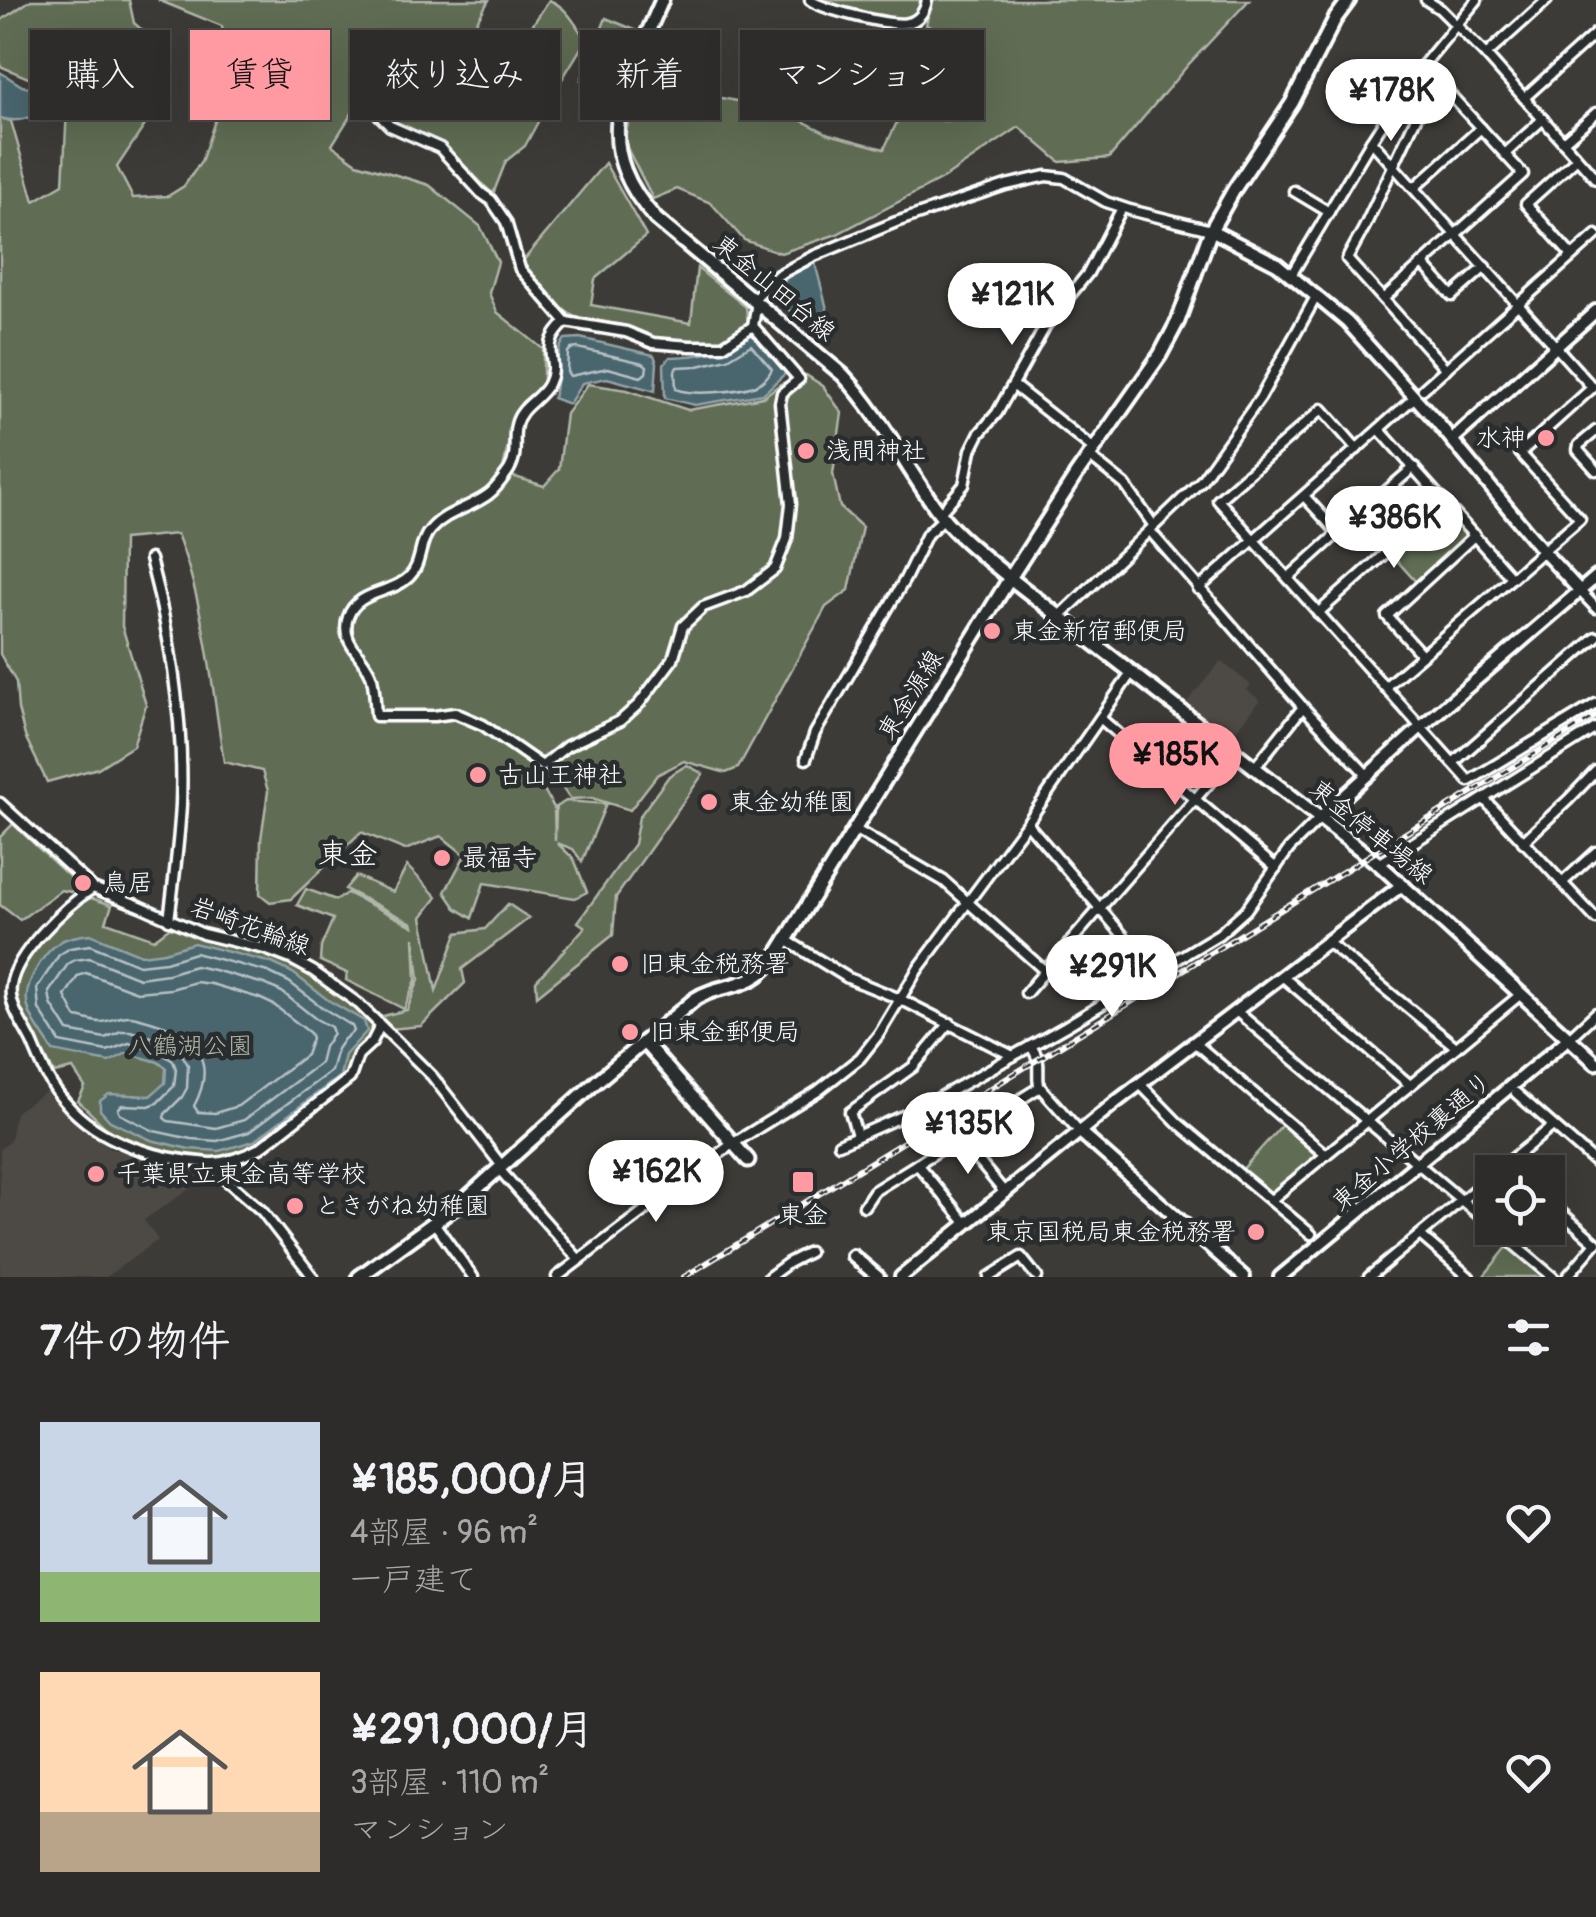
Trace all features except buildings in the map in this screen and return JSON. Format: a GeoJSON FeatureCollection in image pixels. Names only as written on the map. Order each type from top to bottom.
{"type":"FeatureCollection","features":[{"type":"Feature","properties":{"kind":"main road","name":"東金山田台線"},"geometry":{"type":"LineString","coordinates":[[662,0],[622,95],[618,118],[623,172],[637,198],[656,219],[844,375],[868,402],[942,516],[1010,578]]}},
{"type":"Feature","properties":{"kind":"main road","name":"東金源線"},"geometry":{"type":"LineString","coordinates":[[359,1277],[435,1224],[700,995],[757,976],[786,940],[1010,578],[1167,343],[1211,230],[1292,104],[1335,19],[1350,0]]}},
{"type":"Feature","properties":{"kind":"main road","name":"東金停車場線"},"geometry":{"type":"LineString","coordinates":[[1010,578],[1379,864],[1596,1063]]}},
{"type":"Feature","properties":{"kind":"main road"},"geometry":{"type":"LineString","coordinates":[[644,1042],[748,1160]]}},
{"type":"Feature","properties":{"kind":"street"},"geometry":{"type":"LineString","coordinates":[[810,0],[836,11],[905,24],[925,11],[927,0]]}},
{"type":"Feature","properties":{"kind":"street"},"geometry":{"type":"LineString","coordinates":[[1426,0],[1486,55],[1595,174]]}},
{"type":"Feature","properties":{"kind":"street"},"geometry":{"type":"LineString","coordinates":[[1290,278],[1371,141],[1423,65],[1477,0]]}},
{"type":"Feature","properties":{"kind":"street"},"geometry":{"type":"LineString","coordinates":[[1486,55],[1548,0]]}},
{"type":"Feature","properties":{"kind":"street"},"geometry":{"type":"LineString","coordinates":[[1524,98],[1596,33]]}},
{"type":"Feature","properties":{"kind":"street"},"geometry":{"type":"LineString","coordinates":[[1383,299],[1523,174],[1423,65]]}},
{"type":"Feature","properties":{"kind":"street"},"geometry":{"type":"LineString","coordinates":[[1441,85],[1423,103],[1346,259],[1446,369]]}},
{"type":"Feature","properties":{"kind":"street"},"geometry":{"type":"LineString","coordinates":[[1563,142],[1596,114]]}},
{"type":"Feature","properties":{"kind":"street"},"geometry":{"type":"LineString","coordinates":[[1505,154],[1543,119]]}},
{"type":"Feature","properties":{"kind":"street"},"geometry":{"type":"LineString","coordinates":[[384,120],[440,148],[491,200],[506,222],[520,270],[566,322],[626,332],[653,343],[690,346],[723,346],[753,326]]}},
{"type":"Feature","properties":{"kind":"street"},"geometry":{"type":"LineString","coordinates":[[1414,188],[1481,128]]}},
{"type":"Feature","properties":{"kind":"street"},"geometry":{"type":"LineString","coordinates":[[1371,141],[1594,389],[1520,453],[1580,518],[1385,687]]}},
{"type":"Feature","properties":{"kind":"street"},"geometry":{"type":"LineString","coordinates":[[1572,256],[1526,204],[1577,158]]}},
{"type":"Feature","properties":{"kind":"street"},"geometry":{"type":"LineString","coordinates":[[566,322],[553,334],[549,346],[551,377],[547,388],[525,407],[516,426],[516,451],[509,469],[490,494],[442,517],[426,533],[419,562],[408,578],[354,604],[346,621],[348,643],[372,675],[376,716],[455,713],[483,725],[542,766],[567,746],[620,721],[673,660],[682,626],[703,607],[746,591],[774,569],[787,540],[791,504],[780,403],[782,393],[800,379],[753,326],[755,300],[778,275],[796,264],[896,222],[1006,185],[1046,176],[1064,178],[1122,208],[1211,230],[1276,264],[1317,295],[1419,393],[1452,440],[1543,551],[1596,608]]}},
{"type":"Feature","properties":{"kind":"street"},"geometry":{"type":"LineString","coordinates":[[1294,191],[1329,212]]}},
{"type":"Feature","properties":{"kind":"street"},"geometry":{"type":"LineString","coordinates":[[806,759],[814,733],[889,607],[927,534],[964,485],[971,450],[979,434],[998,414],[1046,325],[1088,273],[1122,208]]}},
{"type":"Feature","properties":{"kind":"street"},"geometry":{"type":"LineString","coordinates":[[1198,589],[1596,235]]}},
{"type":"Feature","properties":{"kind":"street"},"geometry":{"type":"LineString","coordinates":[[1423,264],[1452,296],[1485,267]]}},
{"type":"Feature","properties":{"kind":"street"},"geometry":{"type":"LineString","coordinates":[[1060,616],[1201,481],[1243,424],[1317,295]]}},
{"type":"Feature","properties":{"kind":"street"},"geometry":{"type":"LineString","coordinates":[[1452,440],[1595,316]]}},
{"type":"Feature","properties":{"kind":"street"},"geometry":{"type":"LineString","coordinates":[[1012,385],[1125,485],[1198,589],[1367,775]]}},
{"type":"Feature","properties":{"kind":"street"},"geometry":{"type":"LineString","coordinates":[[1357,449],[1322,410],[1218,500],[1469,781],[1596,704]]}},
{"type":"Feature","properties":{"kind":"street"},"geometry":{"type":"LineString","coordinates":[[1379,429],[1511,577]]}},
{"type":"Feature","properties":{"kind":"street"},"geometry":{"type":"LineString","coordinates":[[1596,430],[1578,450],[1596,470]]}},
{"type":"Feature","properties":{"kind":"street"},"geometry":{"type":"LineString","coordinates":[[1288,578],[1414,467]]}},
{"type":"Feature","properties":{"kind":"street"},"geometry":{"type":"LineString","coordinates":[[1304,496],[1338,533]]}},
{"type":"Feature","properties":{"kind":"street"},"geometry":{"type":"LineString","coordinates":[[1318,612],[1444,501]]}},
{"type":"Feature","properties":{"kind":"street"},"geometry":{"type":"LineString","coordinates":[[1422,655],[1387,616],[1475,536]]}},
{"type":"Feature","properties":{"kind":"street"},"geometry":{"type":"LineString","coordinates":[[150,559],[175,677],[181,781],[169,920]]}},
{"type":"Feature","properties":{"kind":"street"},"geometry":{"type":"LineString","coordinates":[[839,1144],[923,1107],[1032,1046],[1233,922],[1288,850],[1320,818],[1421,726],[1596,578]]}},
{"type":"Feature","properties":{"kind":"street"},"geometry":{"type":"LineString","coordinates":[[1453,763],[1596,636]]}},
{"type":"Feature","properties":{"kind":"street"},"geometry":{"type":"LineString","coordinates":[[557,1277],[732,1144],[818,1092],[860,1058],[918,968],[1027,823],[1132,672]]}},
{"type":"Feature","properties":{"kind":"street"},"geometry":{"type":"LineString","coordinates":[[1256,767],[1304,708]]}},
{"type":"Feature","properties":{"kind":"street"},"geometry":{"type":"LineString","coordinates":[[1100,718],[1276,868]]}},
{"type":"Feature","properties":{"kind":"street"},"geometry":{"type":"LineString","coordinates":[[1379,864],[1596,728]]}},
{"type":"Feature","properties":{"kind":"street"},"geometry":{"type":"LineString","coordinates":[[1026,994],[1236,752]]}},
{"type":"Feature","properties":{"kind":"street"},"geometry":{"type":"LineString","coordinates":[[1523,842],[1596,771]]}},
{"type":"Feature","properties":{"kind":"street"},"geometry":{"type":"LineString","coordinates":[[1484,800],[1596,919]]}},
{"type":"Feature","properties":{"kind":"street","name":"岩崎花輪線"},"geometry":{"type":"LineString","coordinates":[[0,803],[93,888],[203,934],[292,959],[359,1004],[432,1076],[579,1260]]}},
{"type":"Feature","properties":{"kind":"street"},"geometry":{"type":"LineString","coordinates":[[1027,823],[1154,972]]}},
{"type":"Feature","properties":{"kind":"street"},"geometry":{"type":"LineString","coordinates":[[854,830],[944,882],[1045,971]]}},
{"type":"Feature","properties":{"kind":"street"},"geometry":{"type":"LineString","coordinates":[[1562,883],[1596,852]]}},
{"type":"Feature","properties":{"kind":"street"},"geometry":{"type":"LineString","coordinates":[[901,1277],[1140,1084],[1402,885]]}},
{"type":"Feature","properties":{"kind":"street"},"geometry":{"type":"LineString","coordinates":[[93,888],[50,923],[24,956],[11,985],[14,1006],[45,1073],[76,1114],[108,1137],[151,1152],[211,1164],[260,1148],[350,1078],[358,1055],[372,1042],[380,1026]]}},
{"type":"Feature","properties":{"kind":"street"},"geometry":{"type":"LineString","coordinates":[[786,940],[848,978],[900,999],[1013,1056]]}},
{"type":"Feature","properties":{"kind":"street"},"geometry":{"type":"LineString","coordinates":[[1326,941],[1456,1048]]}},
{"type":"Feature","properties":{"kind":"street"},"geometry":{"type":"LineString","coordinates":[[1282,976],[1410,1086]]}},
{"type":"Feature","properties":{"kind":"street"},"geometry":{"type":"LineString","coordinates":[[1270,1200],[1521,994]]}},
{"type":"Feature","properties":{"kind":"street"},"geometry":{"type":"LineString","coordinates":[[1236,1010],[1475,1211]]}},
{"type":"Feature","properties":{"kind":"street"},"geometry":{"type":"LineString","coordinates":[[1569,1038],[1596,1012]]}},
{"type":"Feature","properties":{"kind":"street"},"geometry":{"type":"LineString","coordinates":[[857,1136],[850,1112],[913,1066],[950,1023]]}},
{"type":"Feature","properties":{"kind":"street","name":"東金小学校裏通り"},"geometry":{"type":"LineString","coordinates":[[1280,1277],[1569,1038]]}},
{"type":"Feature","properties":{"kind":"street"},"geometry":{"type":"LineString","coordinates":[[1194,1042],[1326,1156]]}},
{"type":"Feature","properties":{"kind":"street"},"geometry":{"type":"LineString","coordinates":[[1032,1046],[1040,1065],[1040,1087],[1080,1132],[1244,1277]]}},
{"type":"Feature","properties":{"kind":"street"},"geometry":{"type":"LineString","coordinates":[[1140,1084],[1178,1123],[1311,1234]]}},
{"type":"Feature","properties":{"kind":"street"},"geometry":{"type":"LineString","coordinates":[[864,1206],[874,1191],[1040,1087]]}},
{"type":"Feature","properties":{"kind":"street"},"geometry":{"type":"LineString","coordinates":[[1516,1094],[1596,1162]]}},
{"type":"Feature","properties":{"kind":"street"},"geometry":{"type":"LineString","coordinates":[[1517,1155],[1553,1126]]}},
{"type":"Feature","properties":{"kind":"street"},"geometry":{"type":"LineString","coordinates":[[959,1137],[1006,1193]]}},
{"type":"Feature","properties":{"kind":"street"},"geometry":{"type":"LineString","coordinates":[[211,1164],[262,1211],[314,1277]]}},
{"type":"Feature","properties":{"kind":"street"},"geometry":{"type":"LineString","coordinates":[[916,1164],[967,1224]]}},
{"type":"Feature","properties":{"kind":"street"},"geometry":{"type":"LineString","coordinates":[[1369,1277],[1475,1189]]}},
{"type":"Feature","properties":{"kind":"street"},"geometry":{"type":"LineString","coordinates":[[1565,1216],[1596,1243],[1567,1277]]}},
{"type":"Feature","properties":{"kind":"street"},"geometry":{"type":"LineString","coordinates":[[435,1224],[473,1277]]}},
{"type":"Feature","properties":{"kind":"street"},"geometry":{"type":"LineString","coordinates":[[1420,1235],[1469,1277]]}},
{"type":"Feature","properties":{"kind":"street"},"geometry":{"type":"LineString","coordinates":[[1515,1245],[1553,1277]]}},
{"type":"Feature","properties":{"kind":"street"},"geometry":{"type":"LineString","coordinates":[[768,1277],[809,1252]]}},
{"type":"Feature","properties":{"kind":"street"},"geometry":{"type":"LineString","coordinates":[[853,1256],[878,1277]]}},
{"type":"Feature","properties":{"kind":"street"},"geometry":{"type":"LineString","coordinates":[[989,1277],[1021,1257],[1037,1277]]}},
{"type":"Feature","properties":{"kind":"shaded area"},"geometry":{"type":"Polygon","coordinates":[[[1221,661],[1251,685],[1247,690],[1260,700],[1226,742],[1183,707],[1221,661]]]}},
{"type":"Feature","properties":{"kind":"shaded area","name":"千葉県立東金高等学校"},"geometry":{"type":"Polygon","coordinates":[[[49,1090],[110,1149],[190,1163],[194,1186],[144,1220],[158,1240],[106,1277],[0,1277],[0,1149],[10,1141],[15,1112],[49,1090]]]}},
{"type":"Feature","properties":{"kind":"green space"},"geometry":{"type":"Polygon","coordinates":[[[31,0],[129,0],[134,23],[142,30],[30,30],[28,78],[0,66],[0,21],[31,0]]]}},
{"type":"Feature","properties":{"kind":"green space"},"geometry":{"type":"Polygon","coordinates":[[[158,0],[489,0],[472,30],[350,30],[350,116],[332,145],[357,163],[429,185],[480,226],[498,262],[489,293],[497,312],[543,349],[543,385],[522,402],[512,426],[502,473],[544,486],[559,469],[566,414],[588,384],[627,390],[688,410],[763,397],[780,384],[806,375],[823,386],[842,413],[833,474],[840,507],[862,527],[849,590],[826,607],[738,768],[726,773],[684,761],[657,775],[630,810],[592,798],[570,799],[544,761],[532,768],[554,808],[555,841],[556,807],[566,801],[606,804],[582,862],[573,849],[557,843],[574,859],[587,892],[575,898],[484,883],[472,918],[456,908],[445,892],[465,855],[441,836],[405,850],[361,832],[291,899],[270,902],[260,894],[261,839],[268,791],[262,771],[224,762],[201,617],[177,534],[123,539],[122,626],[146,705],[133,746],[98,768],[47,782],[25,736],[16,682],[0,654],[0,118],[11,121],[34,201],[63,184],[66,120],[146,120],[117,167],[133,198],[168,196],[184,186],[201,162],[215,120],[330,120],[330,30],[222,30],[222,26],[158,0]]]}},
{"type":"Feature","properties":{"kind":"green space"},"geometry":{"type":"Polygon","coordinates":[[[549,0],[561,7],[580,31],[580,50],[560,83],[560,30],[529,30],[549,0]]]}},
{"type":"Feature","properties":{"kind":"green space"},"geometry":{"type":"Polygon","coordinates":[[[816,0],[923,0],[913,15],[896,20],[816,0]]]}},
{"type":"Feature","properties":{"kind":"green space"},"geometry":{"type":"Polygon","coordinates":[[[932,0],[1249,0],[1109,158],[1060,162],[1019,127],[944,178],[837,234],[781,253],[744,240],[711,203],[677,189],[653,199],[624,142],[629,120],[720,120],[720,98],[740,102],[740,120],[800,120],[829,134],[884,149],[898,120],[984,120],[984,30],[938,30],[926,25],[932,0]]]}},
{"type":"Feature","properties":{"kind":"green space"},"geometry":{"type":"Polygon","coordinates":[[[606,18],[635,30],[601,30],[606,18]]]}},
{"type":"Feature","properties":{"kind":"green space"},"geometry":{"type":"Polygon","coordinates":[[[391,120],[539,120],[525,146],[506,161],[493,194],[448,150],[391,120]]]}},
{"type":"Feature","properties":{"kind":"green space"},"geometry":{"type":"Polygon","coordinates":[[[605,163],[646,236],[595,279],[591,305],[691,323],[697,268],[746,307],[748,323],[722,341],[656,339],[631,327],[574,316],[537,292],[523,261],[605,163]]]}},
{"type":"Feature","properties":{"kind":"green space"},"geometry":{"type":"Polygon","coordinates":[[[1444,509],[1469,538],[1417,583],[1392,555],[1444,509]]]}},
{"type":"Feature","properties":{"kind":"green space"},"geometry":{"type":"Polygon","coordinates":[[[687,765],[703,774],[616,897],[613,935],[537,996],[536,981],[585,927],[578,922],[634,844],[639,817],[669,776],[687,765]]]}},
{"type":"Feature","properties":{"kind":"green space"},"geometry":{"type":"Polygon","coordinates":[[[13,824],[76,885],[71,892],[61,890],[20,920],[0,905],[0,837],[13,824]]]}},
{"type":"Feature","properties":{"kind":"green space"},"geometry":{"type":"Polygon","coordinates":[[[407,866],[437,897],[422,917],[436,991],[457,933],[485,929],[508,904],[529,918],[462,969],[465,983],[421,1026],[390,1029],[379,1017],[407,1010],[419,979],[414,937],[416,980],[404,1009],[346,980],[347,973],[320,961],[321,947],[333,919],[297,905],[306,889],[336,900],[347,893],[413,926],[345,889],[356,876],[393,892],[407,866]]]}},
{"type":"Feature","properties":{"kind":"green space","name":"八鶴湖公園"},"geometry":{"type":"Polygon","coordinates":[[[91,898],[112,905],[106,922],[154,939],[170,927],[265,954],[308,974],[363,1013],[373,1026],[369,1038],[356,1053],[348,1076],[259,1146],[214,1159],[148,1149],[107,1129],[78,1101],[85,1087],[73,1069],[54,1073],[16,1001],[16,984],[28,959],[72,905],[91,898]]]}},
{"type":"Feature","properties":{"kind":"green space"},"geometry":{"type":"Polygon","coordinates":[[[1282,1125],[1318,1157],[1270,1195],[1242,1170],[1282,1125]]]}},
{"type":"Feature","properties":{"kind":"green space"},"geometry":{"type":"Polygon","coordinates":[[[1508,1246],[1544,1277],[1483,1277],[1508,1246]]]}},
{"type":"Feature","properties":{"kind":"water"},"geometry":{"type":"Polygon","coordinates":[[[0,72],[30,88],[30,117],[0,118],[0,72]]]}},
{"type":"Feature","properties":{"kind":"water"},"geometry":{"type":"Polygon","coordinates":[[[815,263],[833,332],[792,313],[780,300],[790,275],[815,263]]]}},
{"type":"Feature","properties":{"kind":"water"},"geometry":{"type":"Polygon","coordinates":[[[752,330],[789,370],[763,394],[695,405],[665,398],[664,364],[670,357],[714,351],[752,330]]]}},
{"type":"Feature","properties":{"kind":"water"},"geometry":{"type":"Polygon","coordinates":[[[580,338],[654,355],[655,391],[607,378],[582,383],[569,404],[553,398],[561,345],[565,339],[580,338]]]}},
{"type":"Feature","properties":{"kind":"water","name":"八鶴湖公園"},"geometry":{"type":"Polygon","coordinates":[[[90,934],[141,955],[194,943],[272,963],[364,1021],[367,1031],[345,1055],[340,1076],[254,1141],[219,1151],[151,1140],[110,1121],[100,1110],[100,1101],[109,1094],[150,1096],[165,1083],[166,1068],[127,1053],[109,1062],[53,1051],[28,1008],[29,985],[45,957],[66,939],[90,934]]]}},
{"type":"Feature","properties":{"kind":"railway"},"geometry":{"type":"LineString","coordinates":[[684,1277],[1596,716]]}},
{"type":"Feature","properties":{"kind":"place","name":"水神"},"geometry":{"type":"Point","coordinates":[1546,438]}},
{"type":"Feature","properties":{"kind":"place","name":"浅間神社"},"geometry":{"type":"Point","coordinates":[806,451]}},
{"type":"Feature","properties":{"kind":"place","name":"東金新宿郵便局"},"geometry":{"type":"Point","coordinates":[992,631]}},
{"type":"Feature","properties":{"kind":"place","name":"古山王神社"},"geometry":{"type":"Point","coordinates":[478,775]}},
{"type":"Feature","properties":{"kind":"place","name":"東金幼稚園"},"geometry":{"type":"Point","coordinates":[709,802]}},
{"type":"Feature","properties":{"kind":"place","name":"最福寺"},"geometry":{"type":"Point","coordinates":[442,858]}},
{"type":"Feature","properties":{"kind":"place","name":"鳥居"},"geometry":{"type":"Point","coordinates":[83,883]}},
{"type":"Feature","properties":{"kind":"place","name":"旧東金税務署"},"geometry":{"type":"Point","coordinates":[620,964]}},
{"type":"Feature","properties":{"kind":"place","name":"旧東金郵便局"},"geometry":{"type":"Point","coordinates":[630,1032]}},
{"type":"Feature","properties":{"kind":"place","name":"千葉県立東金高等学校"},"geometry":{"type":"Point","coordinates":[96,1174]}},
{"type":"Feature","properties":{"kind":"place","name":"東金"},"geometry":{"type":"Point","coordinates":[803,1182]}},
{"type":"Feature","properties":{"kind":"place","name":"ときがね幼稚園"},"geometry":{"type":"Point","coordinates":[295,1206]}},
{"type":"Feature","properties":{"kind":"place","name":"東京国税局東金税務署"},"geometry":{"type":"Point","coordinates":[1256,1232]}},
{"type":"Feature","properties":{"kind":"district","name":"東金"},"geometry":{"type":"Point","coordinates":[348,854]}}]}
